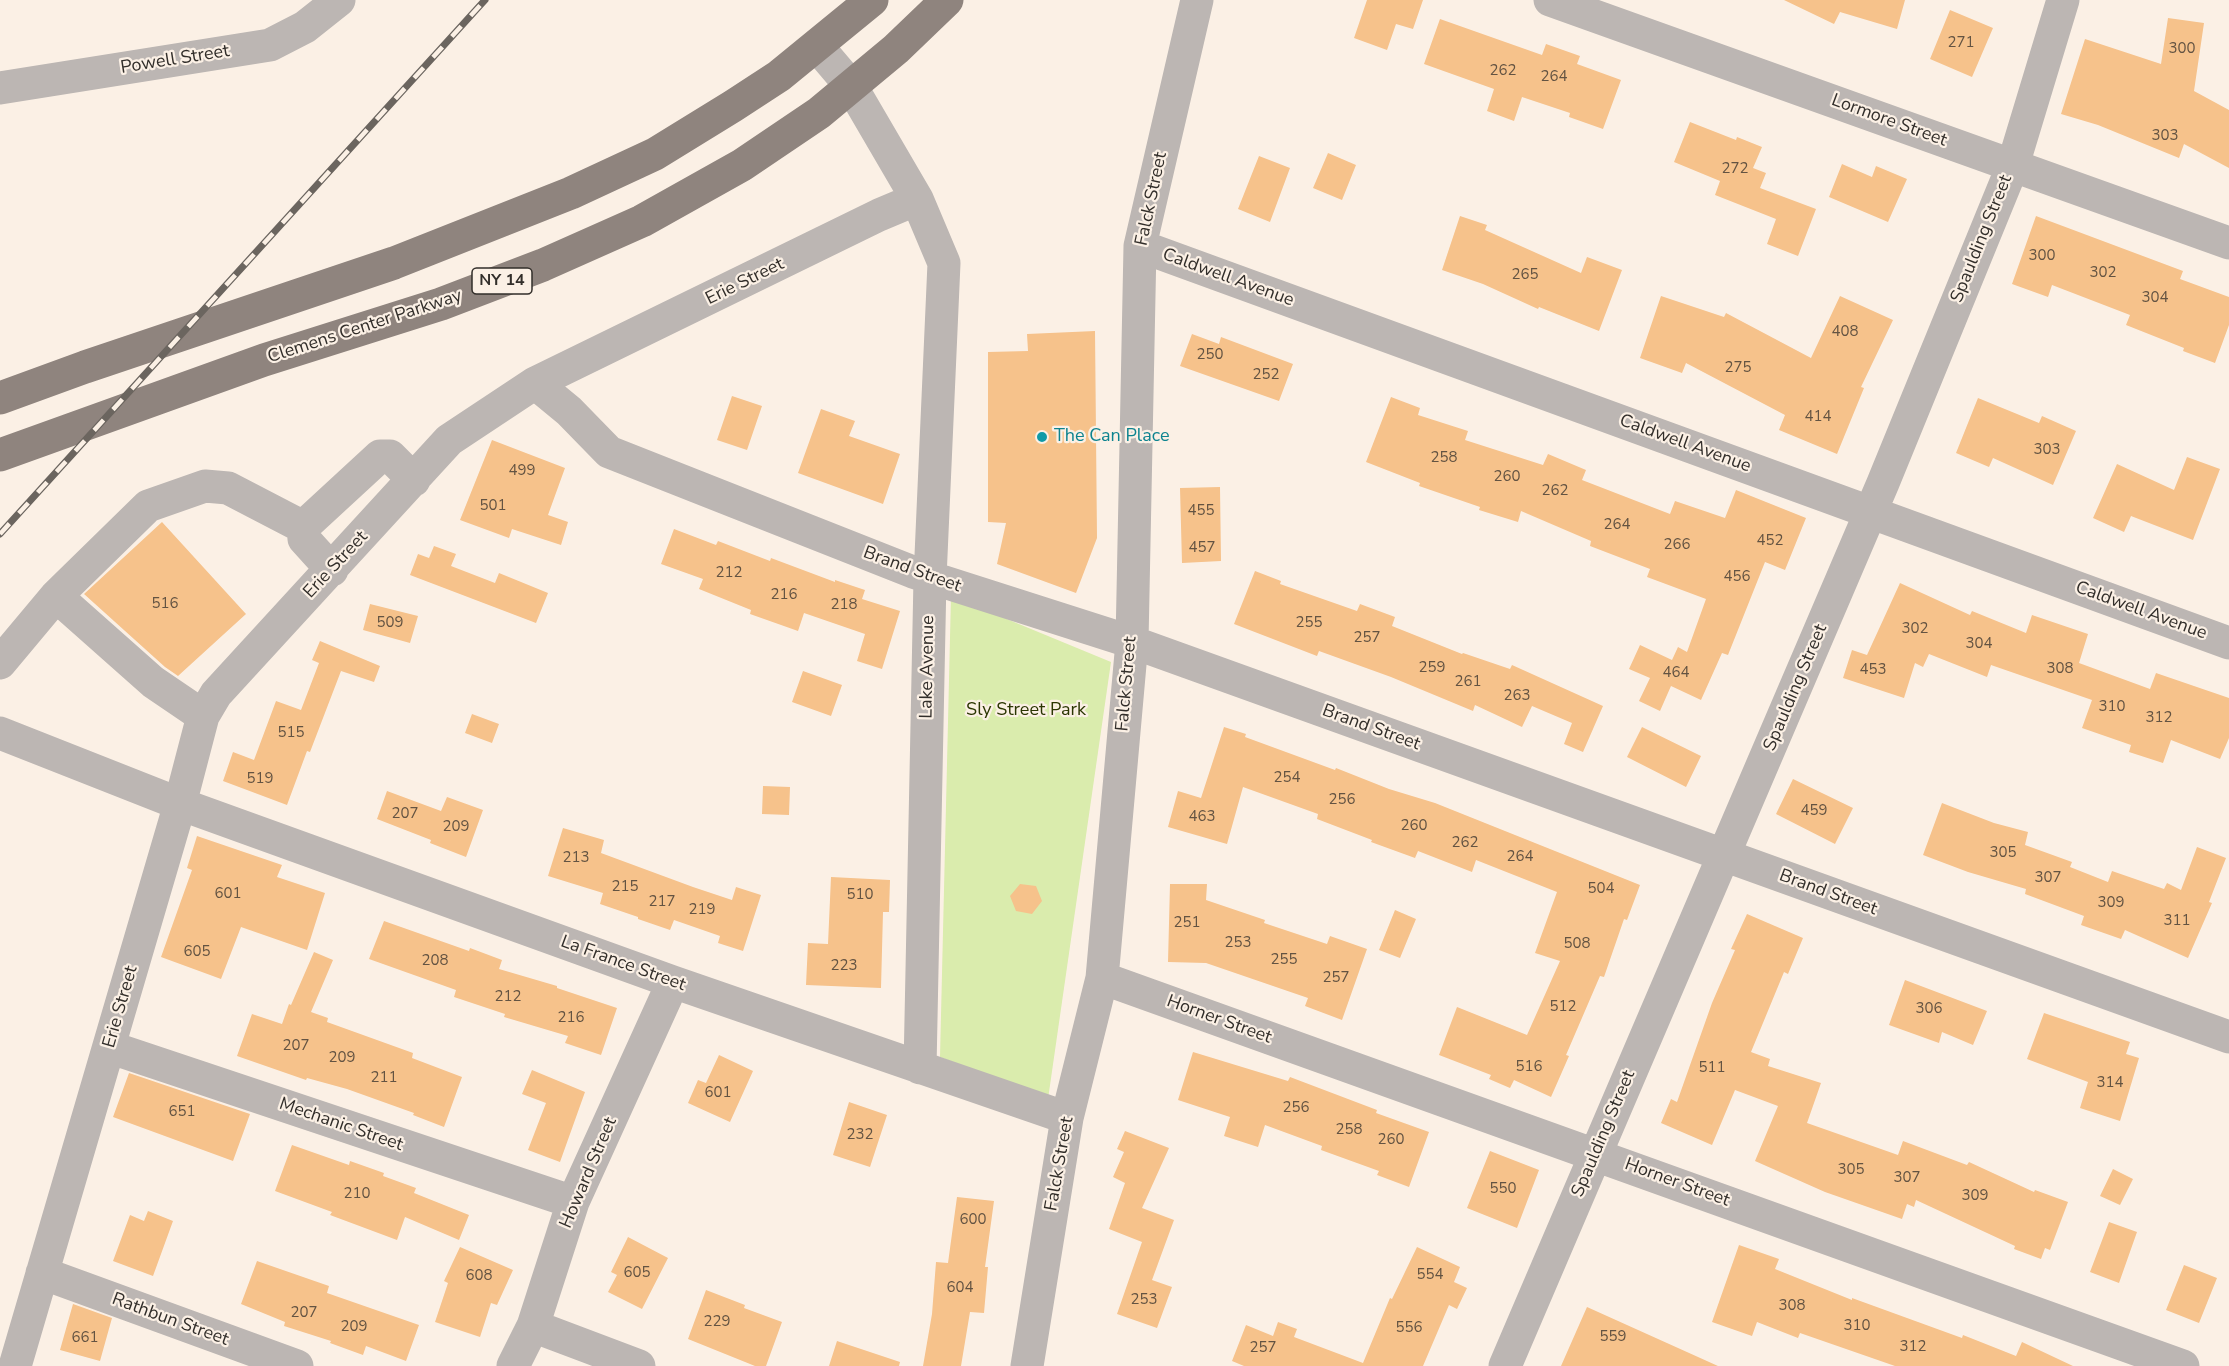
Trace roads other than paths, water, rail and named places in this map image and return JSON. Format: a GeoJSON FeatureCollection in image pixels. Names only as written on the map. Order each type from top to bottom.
{"type":"FeatureCollection","features":[{"type":"Feature","properties":{"kind":"main road"},"geometry":{"type":"LineString","coordinates":[[0,398],[85,366],[394,263],[571,194],[655,154],[770,82],[872,0]]}},
{"type":"Feature","properties":{"kind":"main road","name":"Clemens Center Parkway"},"geometry":{"type":"LineString","coordinates":[[0,455],[264,360],[441,304],[543,265],[642,221],[742,165],[819,113],[896,49],[947,0]]}},
{"type":"Feature","properties":{"kind":"street","name":"Falck Street"},"geometry":{"type":"LineString","coordinates":[[1034,1364],[1067,1118],[1102,978],[1132,642],[1140,246],[1197,0]]}},
{"type":"Feature","properties":{"kind":"street","name":"Lormore Street"},"geometry":{"type":"LineString","coordinates":[[1550,0],[2229,243]]}},
{"type":"Feature","properties":{"kind":"street","name":"Spaulding Street"},"geometry":{"type":"LineString","coordinates":[[1505,1366],[1871,512],[2013,165],[2063,0]]}},
{"type":"Feature","properties":{"kind":"street","name":"Powell Street"},"geometry":{"type":"LineString","coordinates":[[0,88],[270,45],[305,27],[339,1]]}},
{"type":"Feature","properties":{"kind":"street"},"geometry":{"type":"LineString","coordinates":[[817,46],[851,86],[917,199]]}},
{"type":"Feature","properties":{"kind":"street","name":"Erie Street"},"geometry":{"type":"LineString","coordinates":[[15,1366],[180,804],[203,716],[216,694],[450,440],[535,384],[879,215],[917,199]]}},
{"type":"Feature","properties":{"kind":"street","name":"Lake Avenue"},"geometry":{"type":"LineString","coordinates":[[917,199],[944,263],[930,578],[920,1068]]}},
{"type":"Feature","properties":{"kind":"street","name":"Caldwell Avenue"},"geometry":{"type":"LineString","coordinates":[[1140,246],[2229,643]]}},
{"type":"Feature","properties":{"kind":"street","name":"Brand Street"},"geometry":{"type":"LineString","coordinates":[[535,384],[569,411],[609,452],[930,578],[1132,642],[2229,1037]]}},
{"type":"Feature","properties":{"kind":"street"},"geometry":{"type":"LineString","coordinates":[[303,527],[380,456],[390,456],[414,480]]}},
{"type":"Feature","properties":{"kind":"street"},"geometry":{"type":"LineString","coordinates":[[0,663],[56,596],[148,506],[205,486],[228,488],[303,527]]}},
{"type":"Feature","properties":{"kind":"street"},"geometry":{"type":"LineString","coordinates":[[303,527],[304,539],[332,570]]}},
{"type":"Feature","properties":{"kind":"street"},"geometry":{"type":"LineString","coordinates":[[56,596],[153,682],[203,716]]}},
{"type":"Feature","properties":{"kind":"street","name":"La France Street"},"geometry":{"type":"LineString","coordinates":[[0,734],[180,804],[673,982],[1067,1118]]}},
{"type":"Feature","properties":{"kind":"street","name":"Horner Street"},"geometry":{"type":"LineString","coordinates":[[1102,978],[2183,1366]]}},
{"type":"Feature","properties":{"kind":"street","name":"Howard Street"},"geometry":{"type":"LineString","coordinates":[[513,1366],[533,1326],[573,1202],[673,982]]}},
{"type":"Feature","properties":{"kind":"street","name":"Mechanic Street"},"geometry":{"type":"LineString","coordinates":[[109,1047],[573,1202]]}},
{"type":"Feature","properties":{"kind":"street","name":"Rathbun Street"},"geometry":{"type":"LineString","coordinates":[[42,1274],[297,1366]]}},
{"type":"Feature","properties":{"kind":"street"},"geometry":{"type":"LineString","coordinates":[[533,1326],[639,1366]]}},
{"type":"Feature","properties":{"kind":"railway"},"geometry":{"type":"LineString","coordinates":[[0,534],[485,0]]}},
{"type":"Feature","properties":{"kind":"place","name":"The Can Place"},"geometry":{"type":"Point","coordinates":[1042,437]}},
{"type":"Feature","properties":{"kind":"park label","name":"Sly Street Park"},"geometry":{"type":"Point","coordinates":[1026,711]}}]}
